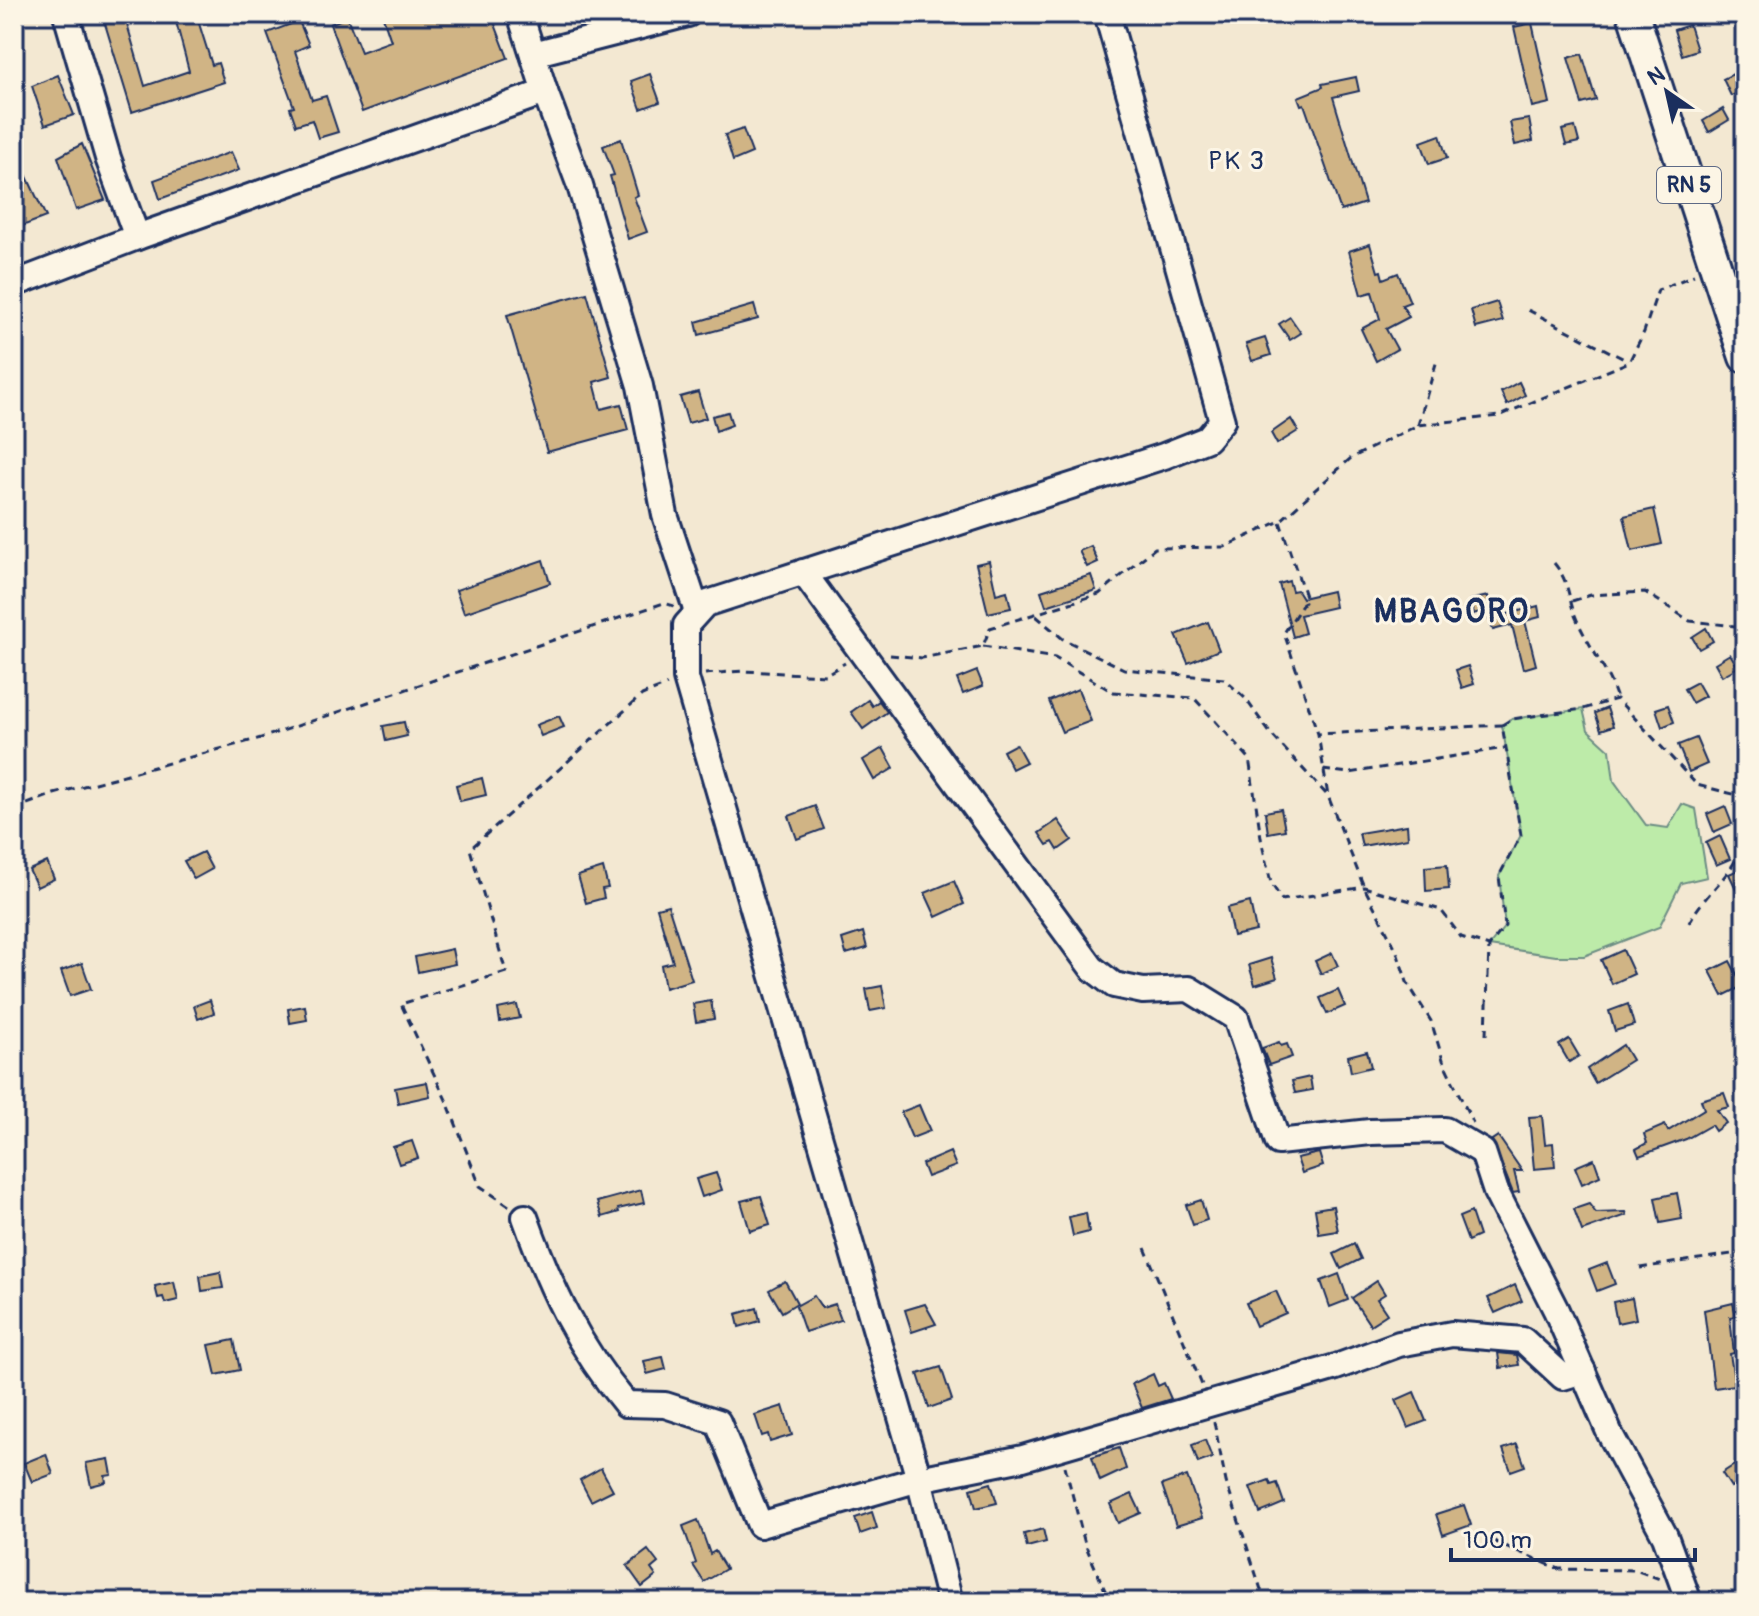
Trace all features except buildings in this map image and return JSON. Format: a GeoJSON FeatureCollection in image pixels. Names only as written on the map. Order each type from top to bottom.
{"type":"FeatureCollection","features":[{"type":"Feature","properties":{"kind":"main road","name":"RN 5"},"geometry":{"type":"LineString","coordinates":[[1633,14],[1745,357]]}},
{"type":"Feature","properties":{"kind":"street"},"geometry":{"type":"LineString","coordinates":[[66,14],[108,158],[137,237]]}},
{"type":"Feature","properties":{"kind":"street"},"geometry":{"type":"LineString","coordinates":[[520,14],[580,186],[640,386],[665,515],[697,612]]}},
{"type":"Feature","properties":{"kind":"street"},"geometry":{"type":"LineString","coordinates":[[533,54],[688,14]]}},
{"type":"Feature","properties":{"kind":"street"},"geometry":{"type":"LineString","coordinates":[[950,1602],[919,1479],[686,678],[686,625],[705,604],[1164,456],[1207,439],[1222,421],[1107,14]]}},
{"type":"Feature","properties":{"kind":"street"},"geometry":{"type":"LineString","coordinates":[[14,284],[545,92]]}},
{"type":"Feature","properties":{"kind":"street"},"geometry":{"type":"LineString","coordinates":[[803,572],[1092,968],[1114,985],[1143,991],[1189,989],[1236,1018],[1278,1142],[1370,1132],[1445,1130],[1483,1152],[1496,1192],[1556,1310],[1622,1456],[1665,1536],[1689,1602]]}},
{"type":"Feature","properties":{"kind":"street"},"geometry":{"type":"LineString","coordinates":[[525,1217],[550,1287],[575,1336],[601,1375],[626,1404],[665,1405],[718,1422],[760,1525],[919,1479],[1058,1448],[1336,1367],[1399,1344],[1452,1334],[1523,1340],[1540,1360],[1563,1377],[1583,1371]]}},
{"type":"Feature","properties":{"kind":"path"},"geometry":{"type":"LineString","coordinates":[[983,646],[990,628],[1036,616],[1062,603],[1099,594],[1155,548],[1225,547],[1280,521],[1351,458],[1418,425],[1499,416],[1629,362],[1644,332],[1658,290],[1715,267]]}},
{"type":"Feature","properties":{"kind":"path"},"geometry":{"type":"LineString","coordinates":[[1528,310],[1629,362]]}},
{"type":"Feature","properties":{"kind":"path"},"geometry":{"type":"LineString","coordinates":[[1418,425],[1437,360]]}},
{"type":"Feature","properties":{"kind":"path"},"geometry":{"type":"LineString","coordinates":[[1280,521],[1306,599],[1284,633],[1318,734],[1328,796],[1364,887],[1396,949],[1407,982],[1431,1021],[1444,1063],[1469,1110],[1483,1152]]}},
{"type":"Feature","properties":{"kind":"path"},"geometry":{"type":"LineString","coordinates":[[1554,563],[1567,580],[1576,618],[1612,681],[1617,699],[1697,785],[1745,797]]}},
{"type":"Feature","properties":{"kind":"path"},"geometry":{"type":"LineString","coordinates":[[1572,601],[1591,595],[1645,592],[1690,621],[1745,627]]}},
{"type":"Feature","properties":{"kind":"path"},"geometry":{"type":"LineString","coordinates":[[14,809],[54,794],[261,738],[664,603],[697,612]]}},
{"type":"Feature","properties":{"kind":"path"},"geometry":{"type":"LineString","coordinates":[[1036,616],[1063,639],[1124,669],[1224,679],[1245,698],[1270,733],[1328,796]]}},
{"type":"Feature","properties":{"kind":"path"},"geometry":{"type":"LineString","coordinates":[[525,1217],[480,1186],[448,1104],[401,1004],[506,972],[470,849],[642,695],[686,678],[743,671],[825,675],[862,653],[922,658],[983,646],[1055,658],[1113,692],[1194,698],[1249,758],[1271,883],[1282,900],[1364,887],[1441,910],[1461,937],[1489,946]]}},
{"type":"Feature","properties":{"kind":"path"},"geometry":{"type":"LineString","coordinates":[[1318,734],[1502,725],[1512,719],[1583,709],[1617,699]]}},
{"type":"Feature","properties":{"kind":"path"},"geometry":{"type":"LineString","coordinates":[[1486,1035],[1489,946],[1505,926],[1499,876],[1521,835],[1502,725]]}},
{"type":"Feature","properties":{"kind":"path"},"geometry":{"type":"LineString","coordinates":[[1323,770],[1349,773],[1506,748]]}},
{"type":"Feature","properties":{"kind":"path"},"geometry":{"type":"LineString","coordinates":[[1689,923],[1702,899],[1741,856],[1745,831]]}},
{"type":"Feature","properties":{"kind":"path"},"geometry":{"type":"LineString","coordinates":[[1145,1248],[1171,1318],[1211,1405],[1226,1482],[1265,1602]]}},
{"type":"Feature","properties":{"kind":"path"},"geometry":{"type":"LineString","coordinates":[[1640,1268],[1745,1252]]}},
{"type":"Feature","properties":{"kind":"path"},"geometry":{"type":"LineString","coordinates":[[1058,1448],[1085,1544],[1110,1602]]}},
{"type":"Feature","properties":{"kind":"path"},"geometry":{"type":"LineString","coordinates":[[1491,1540],[1559,1569],[1635,1570],[1663,1580]]}},
{"type":"Feature","properties":{"kind":"green space"},"geometry":{"type":"Polygon","coordinates":[[[1583,709],[1588,730],[1610,750],[1614,781],[1646,825],[1668,828],[1682,804],[1696,809],[1707,877],[1681,883],[1659,927],[1584,956],[1556,956],[1489,946],[1505,926],[1499,876],[1521,835],[1502,725],[1512,719],[1583,709]]]}},
{"type":"Feature","properties":{"kind":"district","name":"PK 3"},"geometry":{"type":"Point","coordinates":[1237,161]}},
{"type":"Feature","properties":{"kind":"district","name":"MBAGORO"},"geometry":{"type":"Point","coordinates":[1452,612]}}]}
